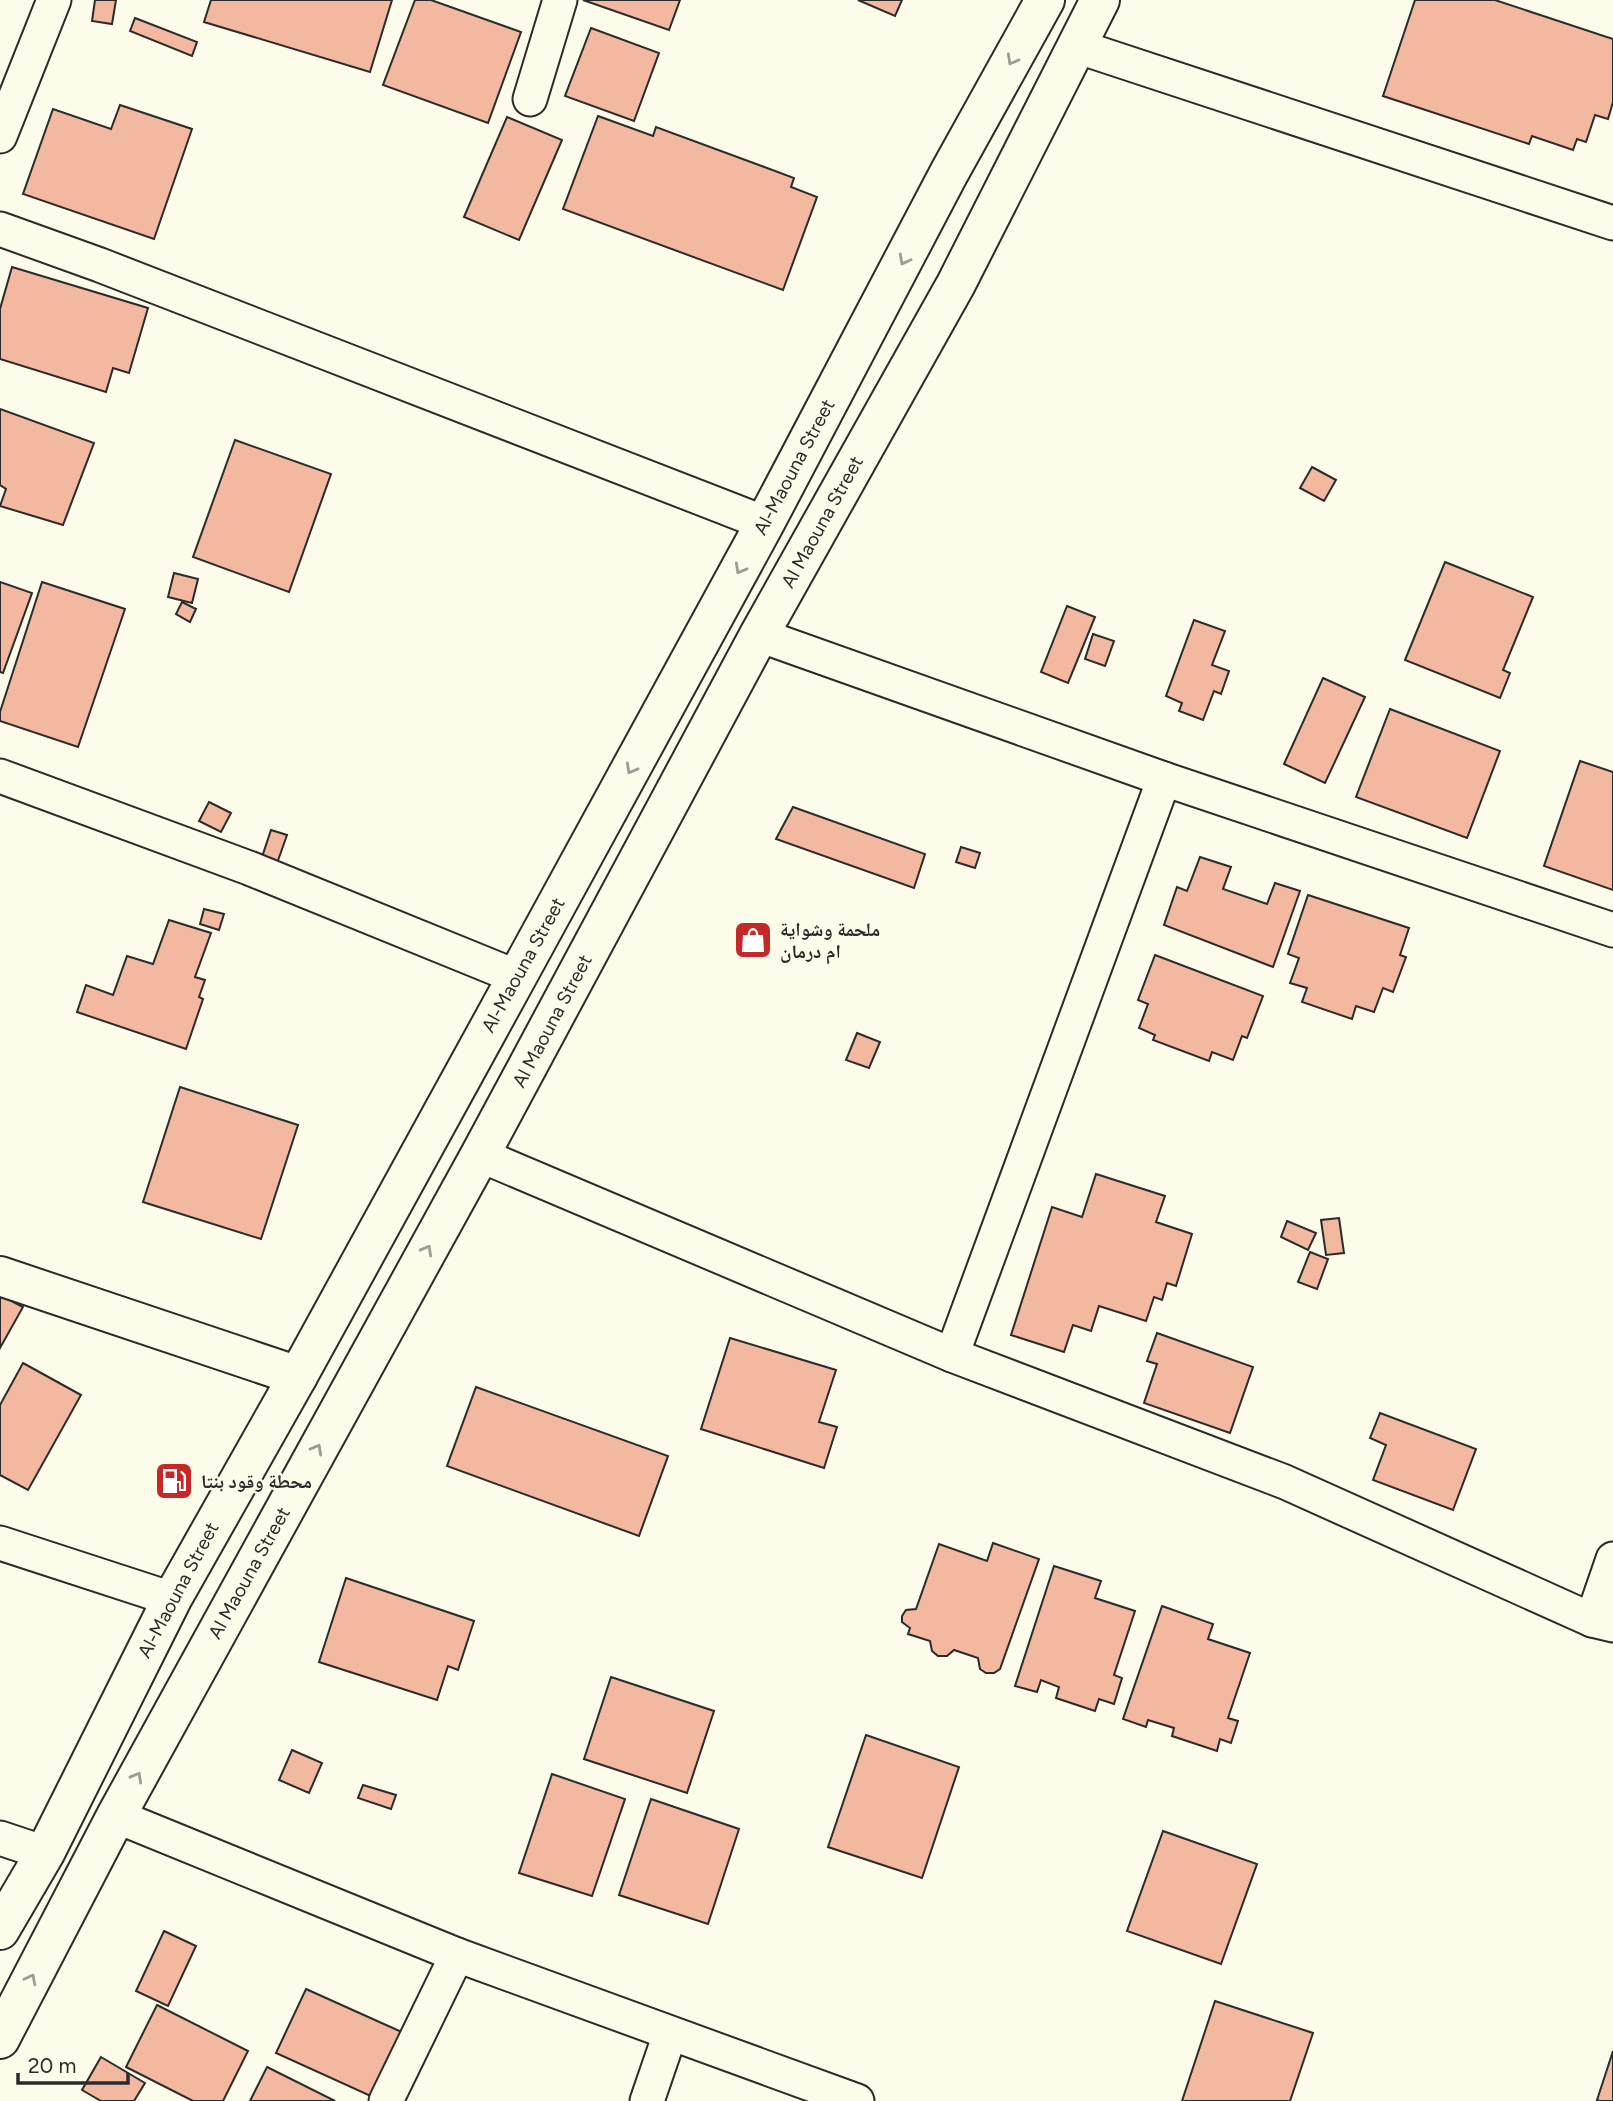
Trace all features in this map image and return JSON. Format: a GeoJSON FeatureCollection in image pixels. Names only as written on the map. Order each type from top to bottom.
{"type":"FeatureCollection","features":[{"type":"Feature","properties":{"kind":"main road","name":"Al-Maouna Street"},"geometry":{"type":"LineString","coordinates":[[0,1930],[45,1853],[172,1599],[298,1376],[765,523],[1045,0]]}},
{"type":"Feature","properties":{"kind":"main road","name":"Al Maouna Street"},"geometry":{"type":"LineString","coordinates":[[0,2039],[116,1816],[480,1155],[759,635],[956,284],[1100,0]]}},
{"type":"Feature","properties":{"kind":"main road"},"geometry":{"type":"LineString","coordinates":[[0,1276],[298,1376]]}},
{"type":"Feature","properties":{"kind":"street"},"geometry":{"type":"LineString","coordinates":[[0,135],[54,0]]}},
{"type":"Feature","properties":{"kind":"street"},"geometry":{"type":"LineString","coordinates":[[530,99],[552,2]]}},
{"type":"Feature","properties":{"kind":"street"},"geometry":{"type":"LineString","coordinates":[[1076,46],[1613,223]]}},
{"type":"Feature","properties":{"kind":"street"},"geometry":{"type":"LineString","coordinates":[[0,229],[100,265],[765,523]]}},
{"type":"Feature","properties":{"kind":"street"},"geometry":{"type":"LineString","coordinates":[[759,635],[1164,779],[1613,930]]}},
{"type":"Feature","properties":{"kind":"street"},"geometry":{"type":"LineString","coordinates":[[0,776],[249,868],[517,977]]}},
{"type":"Feature","properties":{"kind":"street"},"geometry":{"type":"LineString","coordinates":[[953,1356],[1164,779]]}},
{"type":"Feature","properties":{"kind":"street"},"geometry":{"type":"LineString","coordinates":[[480,1155],[953,1356],[1285,1482],[1602,1622],[1613,1559]]}},
{"type":"Feature","properties":{"kind":"street"},"geometry":{"type":"LineString","coordinates":[[0,1544],[172,1599]]}},
{"type":"Feature","properties":{"kind":"street"},"geometry":{"type":"LineString","coordinates":[[116,1816],[457,1955],[856,2101]]}},
{"type":"Feature","properties":{"kind":"street"},"geometry":{"type":"LineString","coordinates":[[0,1838],[45,1853]]}},
{"type":"Feature","properties":{"kind":"street"},"geometry":{"type":"LineString","coordinates":[[386,2101],[457,1955]]}},
{"type":"Feature","properties":{"kind":"street"},"geometry":{"type":"LineString","coordinates":[[647,2101],[670,2034]]}},
{"type":"Feature","properties":{"kind":"building"},"geometry":{"type":"Polygon","coordinates":[[[95,0],[116,0],[112,24],[92,21],[95,0]]]}},
{"type":"Feature","properties":{"kind":"building"},"geometry":{"type":"Polygon","coordinates":[[[211,0],[392,0],[370,72],[204,22],[211,0]]]}},
{"type":"Feature","properties":{"kind":"building"},"geometry":{"type":"Polygon","coordinates":[[[415,0],[431,0],[521,32],[488,123],[383,85],[415,0]]]}},
{"type":"Feature","properties":{"kind":"building"},"geometry":{"type":"Polygon","coordinates":[[[583,0],[680,0],[669,30],[583,0]]]}},
{"type":"Feature","properties":{"kind":"building"},"geometry":{"type":"Polygon","coordinates":[[[858,0],[902,0],[895,16],[858,0]]]}},
{"type":"Feature","properties":{"kind":"building"},"geometry":{"type":"Polygon","coordinates":[[[1415,0],[1495,0],[1613,39],[1613,102],[1608,119],[1595,115],[1586,142],[1577,139],[1573,150],[1532,136],[1529,144],[1383,96],[1415,0]]]}},
{"type":"Feature","properties":{"kind":"building"},"geometry":{"type":"Polygon","coordinates":[[[135,18],[197,42],[192,56],[130,31],[135,18]]]}},
{"type":"Feature","properties":{"kind":"building"},"geometry":{"type":"Polygon","coordinates":[[[591,28],[659,53],[634,121],[565,96],[591,28]]]}},
{"type":"Feature","properties":{"kind":"building"},"geometry":{"type":"Polygon","coordinates":[[[120,105],[192,129],[154,239],[23,194],[53,109],[111,129],[120,105]]]}},
{"type":"Feature","properties":{"kind":"building"},"geometry":{"type":"Polygon","coordinates":[[[598,116],[653,136],[656,127],[794,178],[791,187],[817,197],[783,290],[563,209],[598,116]]]}},
{"type":"Feature","properties":{"kind":"building"},"geometry":{"type":"Polygon","coordinates":[[[507,117],[562,140],[519,240],[464,217],[507,117]]]}},
{"type":"Feature","properties":{"kind":"building"},"geometry":{"type":"Polygon","coordinates":[[[12,267],[148,308],[129,373],[113,368],[106,392],[0,359],[0,309],[12,267]]]}},
{"type":"Feature","properties":{"kind":"building"},"geometry":{"type":"Polygon","coordinates":[[[0,409],[94,443],[63,525],[0,506],[6,489],[0,485],[0,409]]]}},
{"type":"Feature","properties":{"kind":"building"},"geometry":{"type":"Polygon","coordinates":[[[235,440],[331,474],[289,592],[193,557],[235,440]]]}},
{"type":"Feature","properties":{"kind":"building"},"geometry":{"type":"Polygon","coordinates":[[[1312,467],[1336,480],[1324,501],[1300,488],[1312,467]]]}},
{"type":"Feature","properties":{"kind":"building"},"geometry":{"type":"Polygon","coordinates":[[[1445,562],[1533,597],[1503,670],[1510,673],[1500,698],[1405,660],[1445,562]]]}},
{"type":"Feature","properties":{"kind":"building"},"geometry":{"type":"Polygon","coordinates":[[[174,573],[198,579],[192,603],[168,597],[174,573]]]}},
{"type":"Feature","properties":{"kind":"building"},"geometry":{"type":"Polygon","coordinates":[[[0,582],[32,593],[3,673],[0,672],[0,582]]]}},
{"type":"Feature","properties":{"kind":"building"},"geometry":{"type":"Polygon","coordinates":[[[42,582],[125,609],[78,747],[0,721],[0,712],[42,582]]]}},
{"type":"Feature","properties":{"kind":"building"},"geometry":{"type":"Polygon","coordinates":[[[182,602],[196,609],[190,622],[176,614],[182,602]]]}},
{"type":"Feature","properties":{"kind":"building"},"geometry":{"type":"Polygon","coordinates":[[[1067,606],[1095,617],[1068,683],[1041,672],[1067,606]]]}},
{"type":"Feature","properties":{"kind":"building"},"geometry":{"type":"Polygon","coordinates":[[[1194,620],[1225,631],[1212,665],[1229,671],[1221,694],[1214,691],[1203,720],[1179,711],[1182,703],[1166,696],[1194,620]]]}},
{"type":"Feature","properties":{"kind":"building"},"geometry":{"type":"Polygon","coordinates":[[[1093,634],[1114,641],[1105,666],[1085,659],[1093,634]]]}},
{"type":"Feature","properties":{"kind":"building"},"geometry":{"type":"Polygon","coordinates":[[[1323,678],[1365,697],[1325,783],[1284,764],[1323,678]]]}},
{"type":"Feature","properties":{"kind":"building"},"geometry":{"type":"Polygon","coordinates":[[[1390,709],[1500,751],[1467,838],[1356,797],[1390,709]]]}},
{"type":"Feature","properties":{"kind":"building"},"geometry":{"type":"Polygon","coordinates":[[[1580,761],[1613,772],[1613,890],[1544,866],[1580,761]]]}},
{"type":"Feature","properties":{"kind":"building"},"geometry":{"type":"Polygon","coordinates":[[[209,802],[231,813],[221,832],[199,821],[209,802]]]}},
{"type":"Feature","properties":{"kind":"building"},"geometry":{"type":"Polygon","coordinates":[[[793,807],[925,854],[914,888],[776,839],[793,807]]]}},
{"type":"Feature","properties":{"kind":"building"},"geometry":{"type":"Polygon","coordinates":[[[271,830],[287,835],[275,869],[260,863],[271,830]]]}},
{"type":"Feature","properties":{"kind":"building"},"geometry":{"type":"Polygon","coordinates":[[[961,847],[980,853],[975,868],[956,862],[961,847]]]}},
{"type":"Feature","properties":{"kind":"building"},"geometry":{"type":"Polygon","coordinates":[[[1200,857],[1231,867],[1223,889],[1267,904],[1275,883],[1300,891],[1273,967],[1164,925],[1177,887],[1187,891],[1200,857]]]}},
{"type":"Feature","properties":{"kind":"building"},"geometry":{"type":"Polygon","coordinates":[[[1308,895],[1409,928],[1400,955],[1406,957],[1393,992],[1383,988],[1374,1012],[1356,1006],[1352,1019],[1302,1002],[1307,988],[1290,983],[1299,958],[1288,954],[1308,895]]]}},
{"type":"Feature","properties":{"kind":"building"},"geometry":{"type":"Polygon","coordinates":[[[204,909],[224,914],[219,930],[200,924],[204,909]]]}},
{"type":"Feature","properties":{"kind":"building"},"geometry":{"type":"Polygon","coordinates":[[[169,920],[211,933],[195,977],[205,980],[199,997],[203,999],[186,1049],[77,1012],[86,985],[113,995],[127,956],[153,964],[169,920]]]}},
{"type":"Feature","properties":{"kind":"building"},"geometry":{"type":"Polygon","coordinates":[[[1155,955],[1263,996],[1247,1038],[1242,1036],[1233,1060],[1212,1052],[1209,1061],[1153,1040],[1155,1035],[1139,1028],[1148,1004],[1138,1000],[1155,955]]]}},
{"type":"Feature","properties":{"kind":"building"},"geometry":{"type":"Polygon","coordinates":[[[857,1033],[880,1042],[869,1068],[846,1060],[857,1033]]]}},
{"type":"Feature","properties":{"kind":"building"},"geometry":{"type":"Polygon","coordinates":[[[180,1087],[298,1125],[261,1239],[143,1202],[180,1087]]]}},
{"type":"Feature","properties":{"kind":"building"},"geometry":{"type":"Polygon","coordinates":[[[1096,1174],[1165,1196],[1156,1222],[1192,1234],[1176,1286],[1167,1283],[1162,1300],[1154,1297],[1146,1321],[1099,1306],[1091,1331],[1073,1325],[1064,1352],[1011,1335],[1052,1207],[1082,1217],[1096,1174]]]}},
{"type":"Feature","properties":{"kind":"building"},"geometry":{"type":"Polygon","coordinates":[[[1339,1218],[1344,1253],[1326,1255],[1321,1220],[1339,1218]]]}},
{"type":"Feature","properties":{"kind":"building"},"geometry":{"type":"Polygon","coordinates":[[[1287,1221],[1316,1233],[1308,1250],[1281,1237],[1287,1221]]]}},
{"type":"Feature","properties":{"kind":"building"},"geometry":{"type":"Polygon","coordinates":[[[1310,1252],[1328,1259],[1317,1289],[1298,1282],[1310,1252]]]}},
{"type":"Feature","properties":{"kind":"building"},"geometry":{"type":"Polygon","coordinates":[[[0,1295],[23,1307],[0,1348],[0,1295]]]}},
{"type":"Feature","properties":{"kind":"building"},"geometry":{"type":"Polygon","coordinates":[[[1157,1333],[1253,1367],[1230,1433],[1144,1403],[1157,1364],[1147,1361],[1157,1333]]]}},
{"type":"Feature","properties":{"kind":"building"},"geometry":{"type":"Polygon","coordinates":[[[730,1338],[836,1370],[819,1422],[837,1427],[824,1468],[701,1429],[730,1338]]]}},
{"type":"Feature","properties":{"kind":"building"},"geometry":{"type":"Polygon","coordinates":[[[23,1363],[81,1395],[28,1490],[0,1475],[0,1405],[23,1363]]]}},
{"type":"Feature","properties":{"kind":"building"},"geometry":{"type":"Polygon","coordinates":[[[476,1387],[668,1456],[639,1536],[447,1466],[476,1387]]]}},
{"type":"Feature","properties":{"kind":"building"},"geometry":{"type":"Polygon","coordinates":[[[1380,1413],[1476,1449],[1453,1510],[1373,1480],[1386,1445],[1370,1438],[1380,1413]]]}},
{"type":"Feature","properties":{"kind":"building"},"geometry":{"type":"Polygon","coordinates":[[[993,1543],[1039,1559],[1000,1669],[994,1673],[986,1673],[980,1669],[978,1658],[954,1650],[947,1656],[938,1656],[932,1651],[930,1641],[908,1634],[910,1628],[902,1622],[902,1616],[906,1610],[916,1609],[939,1544],[987,1561],[993,1543]]]}},
{"type":"Feature","properties":{"kind":"building"},"geometry":{"type":"Polygon","coordinates":[[[1054,1566],[1101,1581],[1095,1598],[1135,1611],[1114,1675],[1122,1678],[1114,1704],[1099,1699],[1095,1711],[1056,1698],[1059,1687],[1041,1680],[1037,1692],[1015,1686],[1054,1566]]]}},
{"type":"Feature","properties":{"kind":"building"},"geometry":{"type":"Polygon","coordinates":[[[346,1578],[474,1621],[458,1670],[448,1666],[437,1700],[319,1662],[346,1578]]]}},
{"type":"Feature","properties":{"kind":"building"},"geometry":{"type":"Polygon","coordinates":[[[1162,1606],[1213,1624],[1208,1639],[1250,1653],[1228,1718],[1238,1721],[1231,1743],[1220,1739],[1217,1751],[1172,1736],[1174,1728],[1148,1720],[1146,1727],[1123,1719],[1162,1606]]]}},
{"type":"Feature","properties":{"kind":"building"},"geometry":{"type":"Polygon","coordinates":[[[611,1677],[714,1711],[687,1793],[584,1759],[611,1677]]]}},
{"type":"Feature","properties":{"kind":"building"},"geometry":{"type":"Polygon","coordinates":[[[866,1735],[959,1767],[922,1878],[828,1847],[866,1735]]]}},
{"type":"Feature","properties":{"kind":"building"},"geometry":{"type":"Polygon","coordinates":[[[292,1750],[322,1763],[309,1793],[279,1780],[292,1750]]]}},
{"type":"Feature","properties":{"kind":"building"},"geometry":{"type":"Polygon","coordinates":[[[552,1774],[625,1799],[592,1896],[519,1873],[552,1774]]]}},
{"type":"Feature","properties":{"kind":"building"},"geometry":{"type":"Polygon","coordinates":[[[363,1785],[396,1795],[391,1809],[358,1798],[363,1785]]]}},
{"type":"Feature","properties":{"kind":"building"},"geometry":{"type":"Polygon","coordinates":[[[651,1799],[739,1829],[708,1924],[619,1895],[651,1799]]]}},
{"type":"Feature","properties":{"kind":"building"},"geometry":{"type":"Polygon","coordinates":[[[1163,1831],[1257,1864],[1221,1964],[1127,1931],[1163,1831]]]}},
{"type":"Feature","properties":{"kind":"building"},"geometry":{"type":"Polygon","coordinates":[[[164,1931],[196,1946],[168,2006],[136,1991],[164,1931]]]}},
{"type":"Feature","properties":{"kind":"building"},"geometry":{"type":"Polygon","coordinates":[[[306,1989],[404,2033],[375,2098],[276,2053],[306,1989]]]}},
{"type":"Feature","properties":{"kind":"building"},"geometry":{"type":"Polygon","coordinates":[[[1215,2001],[1313,2033],[1290,2101],[1182,2101],[1215,2001]]]}},
{"type":"Feature","properties":{"kind":"building"},"geometry":{"type":"Polygon","coordinates":[[[157,2005],[248,2051],[223,2101],[193,2101],[126,2067],[157,2005]]]}},
{"type":"Feature","properties":{"kind":"building"},"geometry":{"type":"Polygon","coordinates":[[[1613,2051],[1613,2101],[1600,2101],[1597,2100],[1613,2051]]]}},
{"type":"Feature","properties":{"kind":"building"},"geometry":{"type":"Polygon","coordinates":[[[101,2057],[145,2083],[134,2101],[101,2101],[82,2090],[101,2057]]]}},
{"type":"Feature","properties":{"kind":"building"},"geometry":{"type":"Polygon","coordinates":[[[267,2067],[335,2101],[250,2101],[267,2067]]]}},
{"type":"Feature","properties":{"kind":"place","name":"ملحمة وشواية ام درمان"},"geometry":{"type":"Point","coordinates":[753,940]}},
{"type":"Feature","properties":{"kind":"place","name":"محطة وقود بنتا"},"geometry":{"type":"Point","coordinates":[174,1481]}}]}
